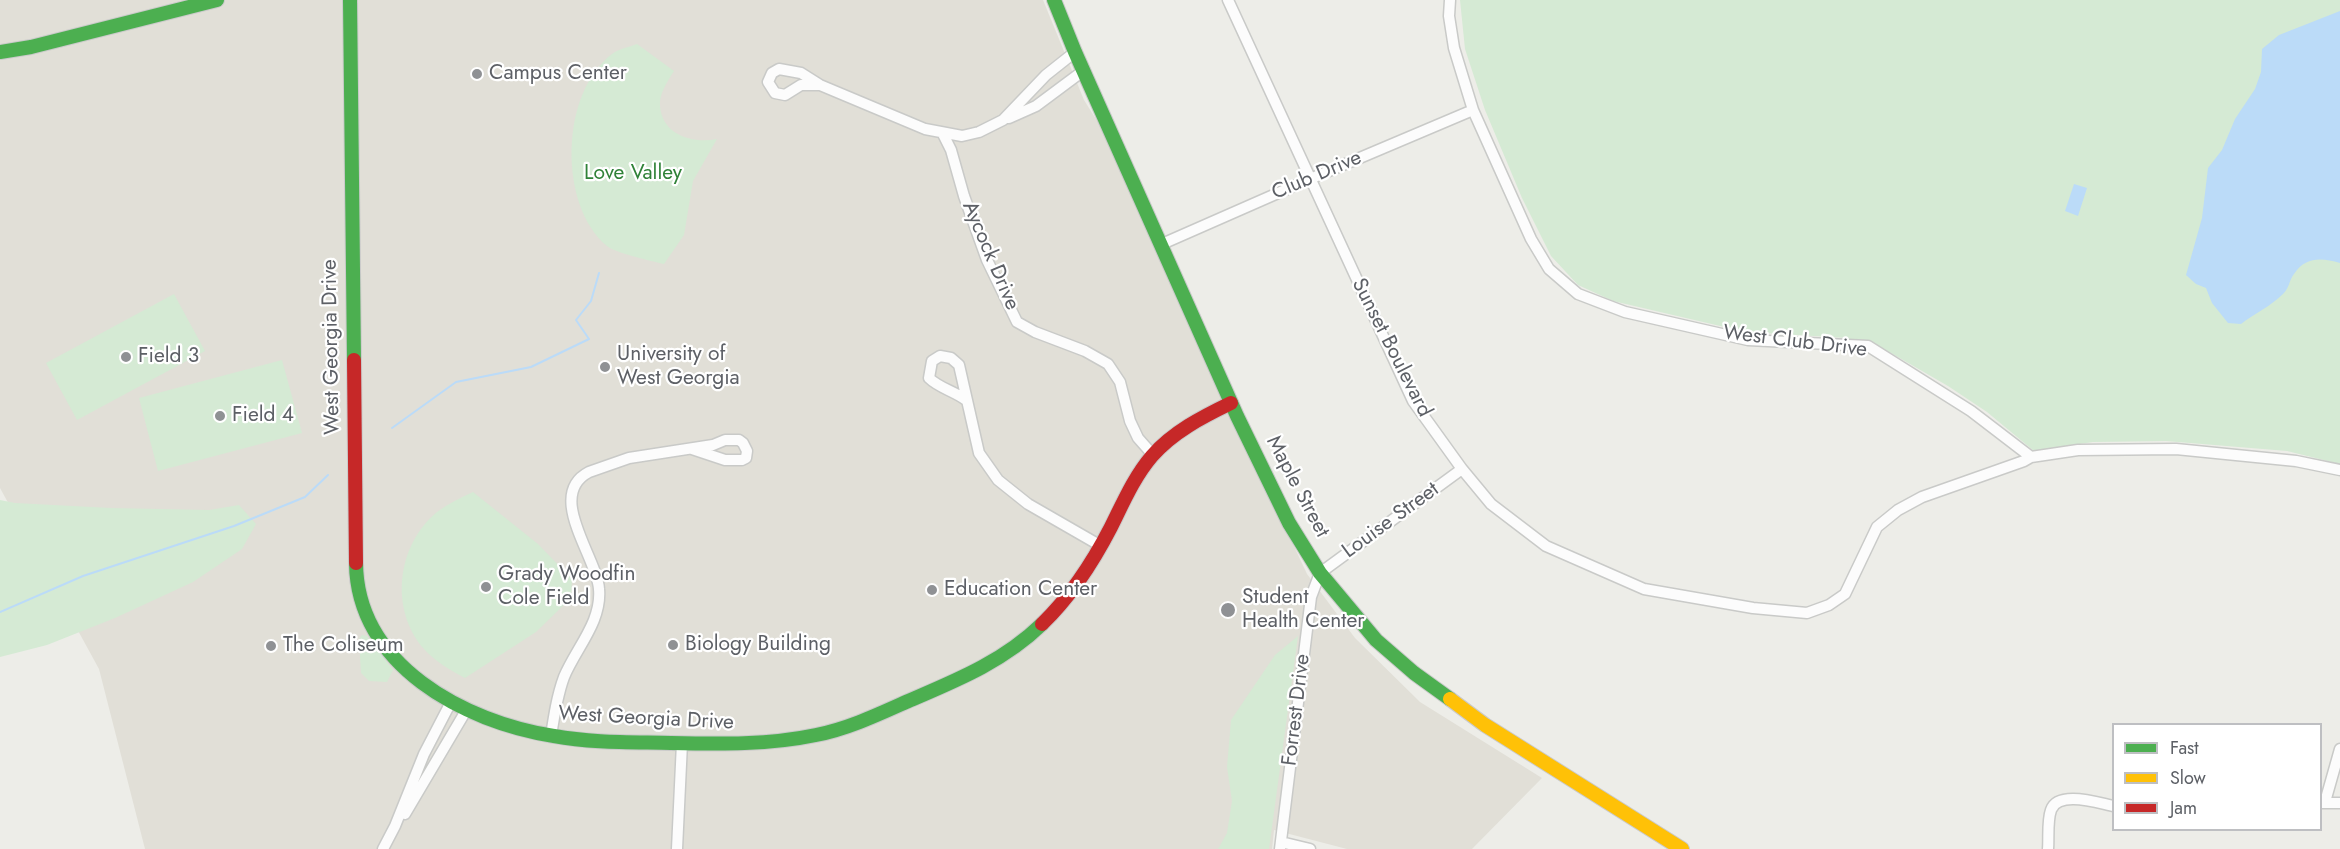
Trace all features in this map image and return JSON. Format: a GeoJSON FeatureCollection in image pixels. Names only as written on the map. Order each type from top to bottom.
{"type":"FeatureCollection","features":[{"type":"Feature","properties":{"kind":"street"},"geometry":{"type":"LineString","coordinates":[[0,52],[31,47],[217,0]]}},
{"type":"Feature","properties":{"kind":"street","name":"West Georgia Drive"},"geometry":{"type":"LineString","coordinates":[[350,0],[356,578],[368,620],[383,645],[407,671],[451,702],[488,718],[551,736],[579,739],[743,744],[787,741],[820,735],[853,724],[997,660],[1053,616],[1082,580],[1139,474],[1153,454],[1182,429],[1231,403]]}},
{"type":"Feature","properties":{"kind":"street","name":"Maple Street"},"geometry":{"type":"LineString","coordinates":[[1054,0],[1083,71],[1231,403],[1289,523],[1320,573],[1376,640],[1414,673],[1485,725],[1682,849]]}},
{"type":"Feature","properties":{"kind":"street","name":"Sunset Boulevard"},"geometry":{"type":"LineString","coordinates":[[1228,0],[1413,401],[1462,469],[1491,504],[1546,546],[1644,589],[1753,608],[1807,613],[1829,605],[1845,594],[1877,527],[1898,510],[1922,497],[2031,457]]}},
{"type":"Feature","properties":{"kind":"street","name":"West Club Drive"},"geometry":{"type":"LineString","coordinates":[[1450,0],[1449,16],[1454,48],[1473,110],[1531,239],[1550,269],[1578,294],[1625,312],[1748,340],[1868,346],[1971,411],[2031,457]]}},
{"type":"Feature","properties":{"kind":"street"},"geometry":{"type":"LineString","coordinates":[[1003,120],[1046,75],[1075,52]]}},
{"type":"Feature","properties":{"kind":"street"},"geometry":{"type":"LineString","coordinates":[[820,85],[925,129],[962,136],[979,132],[1036,106],[1083,71]]}},
{"type":"Feature","properties":{"kind":"street","name":"Club Drive"},"geometry":{"type":"LineString","coordinates":[[1162,244],[1473,110]]}},
{"type":"Feature","properties":{"kind":"street","name":"Aycock Drive"},"geometry":{"type":"LineString","coordinates":[[943,134],[951,150],[984,252],[1017,322],[1035,332],[1085,351],[1108,364],[1120,382],[1130,421],[1138,438],[1153,454]]}},
{"type":"Feature","properties":{"kind":"street"},"geometry":{"type":"LineString","coordinates":[[966,400],[979,453],[998,480],[1028,504],[1101,546]]}},
{"type":"Feature","properties":{"kind":"street"},"geometry":{"type":"LineString","coordinates":[[551,736],[562,683],[591,627],[599,605],[599,582],[579,535],[572,510],[571,499],[576,485],[589,472],[628,458],[692,449]]}},
{"type":"Feature","properties":{"kind":"street"},"geometry":{"type":"LineString","coordinates":[[2031,457],[2078,450],[2176,449],[2296,461],[2340,470]]}},
{"type":"Feature","properties":{"kind":"street","name":"Louise Street"},"geometry":{"type":"LineString","coordinates":[[1320,573],[1462,469]]}},
{"type":"Feature","properties":{"kind":"street","name":"Forrest Drive"},"geometry":{"type":"LineString","coordinates":[[1281,846],[1311,597],[1320,573]]}},
{"type":"Feature","properties":{"kind":"street"},"geometry":{"type":"LineString","coordinates":[[383,849],[395,826],[424,754],[451,702]]}},
{"type":"Feature","properties":{"kind":"street"},"geometry":{"type":"LineString","coordinates":[[395,826],[404,817],[467,709]]}},
{"type":"Feature","properties":{"kind":"street"},"geometry":{"type":"LineString","coordinates":[[677,849],[682,743]]}},
{"type":"Feature","properties":{"kind":"street"},"geometry":{"type":"LineString","coordinates":[[2340,749],[2323,803],[2340,803]]}},
{"type":"Feature","properties":{"kind":"street"},"geometry":{"type":"LineString","coordinates":[[2048,849],[2051,810],[2056,802],[2064,798],[2112,806]]}},
{"type":"Feature","properties":{"kind":"street"},"geometry":{"type":"LineString","coordinates":[[1281,846],[1310,849]]}},
{"type":"Feature","properties":{"kind":"shaded area","name":"University of West Georgia"},"geometry":{"type":"Polygon","coordinates":[[[0,0],[1043,0],[1084,100],[1104,132],[1154,246],[1307,574],[1355,638],[1420,702],[1542,778],[1472,849],[1347,849],[1274,830],[1272,849],[145,849],[99,669],[0,488],[0,0]]]}},
{"type":"Feature","properties":{"kind":"green space"},"geometry":{"type":"Polygon","coordinates":[[[1460,0],[2340,0],[2340,464],[2287,451],[2166,441],[2093,442],[2034,451],[1987,412],[1891,353],[1847,338],[1746,332],[1613,301],[1578,285],[1551,256],[1522,198],[1485,110],[1465,49],[1460,0]]]}},
{"type":"Feature","properties":{"kind":"green space","name":"Love Valley"},"geometry":{"type":"Polygon","coordinates":[[[637,44],[674,71],[664,87],[660,101],[662,116],[666,124],[673,131],[689,138],[717,139],[693,181],[684,235],[664,264],[625,254],[607,246],[591,228],[580,204],[573,178],[572,149],[575,121],[582,95],[595,72],[612,54],[637,44]]]}},
{"type":"Feature","properties":{"kind":"green space","name":"Field 3"},"geometry":{"type":"Polygon","coordinates":[[[174,294],[205,351],[77,420],[46,363],[174,294]]]}},
{"type":"Feature","properties":{"kind":"green space","name":"Field 4"},"geometry":{"type":"Polygon","coordinates":[[[282,360],[302,433],[158,471],[139,398],[282,360]]]}},
{"type":"Feature","properties":{"kind":"green space","name":"Grady Woodfin Cole Field"},"geometry":{"type":"Polygon","coordinates":[[[473,492],[538,544],[572,579],[571,598],[536,632],[465,678],[433,658],[413,633],[402,597],[402,578],[413,542],[424,526],[441,509],[473,492]]]}},
{"type":"Feature","properties":{"kind":"green space"},"geometry":{"type":"Polygon","coordinates":[[[0,500],[15,503],[111,508],[209,510],[239,505],[256,524],[242,549],[193,582],[115,618],[47,645],[0,657],[0,500]]]}},
{"type":"Feature","properties":{"kind":"green space"},"geometry":{"type":"Polygon","coordinates":[[[362,635],[367,636],[393,670],[387,682],[369,681],[361,673],[359,639],[362,635]]]}},
{"type":"Feature","properties":{"kind":"green space"},"geometry":{"type":"Polygon","coordinates":[[[1298,636],[1269,849],[1218,849],[1227,833],[1232,801],[1227,767],[1231,720],[1275,655],[1298,636]]]}},
{"type":"Feature","properties":{"kind":"water"},"geometry":{"type":"Polygon","coordinates":[[[2340,11],[2340,263],[2327,260],[2309,261],[2299,268],[2292,276],[2285,291],[2273,302],[2241,324],[2228,323],[2212,303],[2206,288],[2196,284],[2186,275],[2202,218],[2208,168],[2222,150],[2235,119],[2255,89],[2261,72],[2262,49],[2279,35],[2340,11]]]}},
{"type":"Feature","properties":{"kind":"water"},"geometry":{"type":"Polygon","coordinates":[[[2074,184],[2087,188],[2078,216],[2065,211],[2074,184]]]}},
{"type":"Feature","properties":{"kind":"waterway"},"geometry":{"type":"LineString","coordinates":[[392,428],[456,382],[531,367],[589,339],[576,320],[591,301],[599,273]]}},
{"type":"Feature","properties":{"kind":"waterway"},"geometry":{"type":"LineString","coordinates":[[0,612],[83,576],[234,526],[305,497],[328,475]]}},
{"type":"Feature","properties":{"kind":"traffic: fast"},"geometry":{"type":"LineString","coordinates":[[0,52],[31,47],[217,0]]}},
{"type":"Feature","properties":{"kind":"traffic: fast"},"geometry":{"type":"LineString","coordinates":[[350,0],[354,360]]}},
{"type":"Feature","properties":{"kind":"traffic: fast"},"geometry":{"type":"LineString","coordinates":[[1054,0],[1237,416],[1289,523],[1320,573],[1376,640],[1414,673],[1450,699]]}},
{"type":"Feature","properties":{"kind":"traffic: fast"},"geometry":{"type":"LineString","coordinates":[[356,563],[361,599],[375,631],[395,659],[422,682],[452,702],[485,717],[520,729],[583,740],[744,743],[780,741],[828,732],[873,717],[978,669],[1011,649],[1042,624]]}},
{"type":"Feature","properties":{"kind":"traffic: slow"},"geometry":{"type":"LineString","coordinates":[[1450,699],[1485,725],[1682,849]]}},
{"type":"Feature","properties":{"kind":"traffic: jam"},"geometry":{"type":"LineString","coordinates":[[354,360],[356,563]]}},
{"type":"Feature","properties":{"kind":"traffic: jam"},"geometry":{"type":"LineString","coordinates":[[1042,624],[1072,590],[1089,566],[1134,481],[1152,456],[1179,432],[1231,403]]}},
{"type":"Feature","properties":{"kind":"place","name":"Campus Center"},"geometry":{"type":"Point","coordinates":[477,74]}},
{"type":"Feature","properties":{"kind":"place","name":"Field 3"},"geometry":{"type":"Point","coordinates":[126,357]}},
{"type":"Feature","properties":{"kind":"place","name":"University of West Georgia"},"geometry":{"type":"Point","coordinates":[605,367]}},
{"type":"Feature","properties":{"kind":"place","name":"Field 4"},"geometry":{"type":"Point","coordinates":[220,416]}},
{"type":"Feature","properties":{"kind":"place","name":"Grady Woodfin Cole Field"},"geometry":{"type":"Point","coordinates":[486,587]}},
{"type":"Feature","properties":{"kind":"place","name":"Education Center"},"geometry":{"type":"Point","coordinates":[932,590]}},
{"type":"Feature","properties":{"kind":"place","name":"Student Health Center"},"geometry":{"type":"Point","coordinates":[1228,610]}},
{"type":"Feature","properties":{"kind":"place","name":"Biology Building"},"geometry":{"type":"Point","coordinates":[673,645]}},
{"type":"Feature","properties":{"kind":"place","name":"The Coliseum"},"geometry":{"type":"Point","coordinates":[271,646]}}]}
